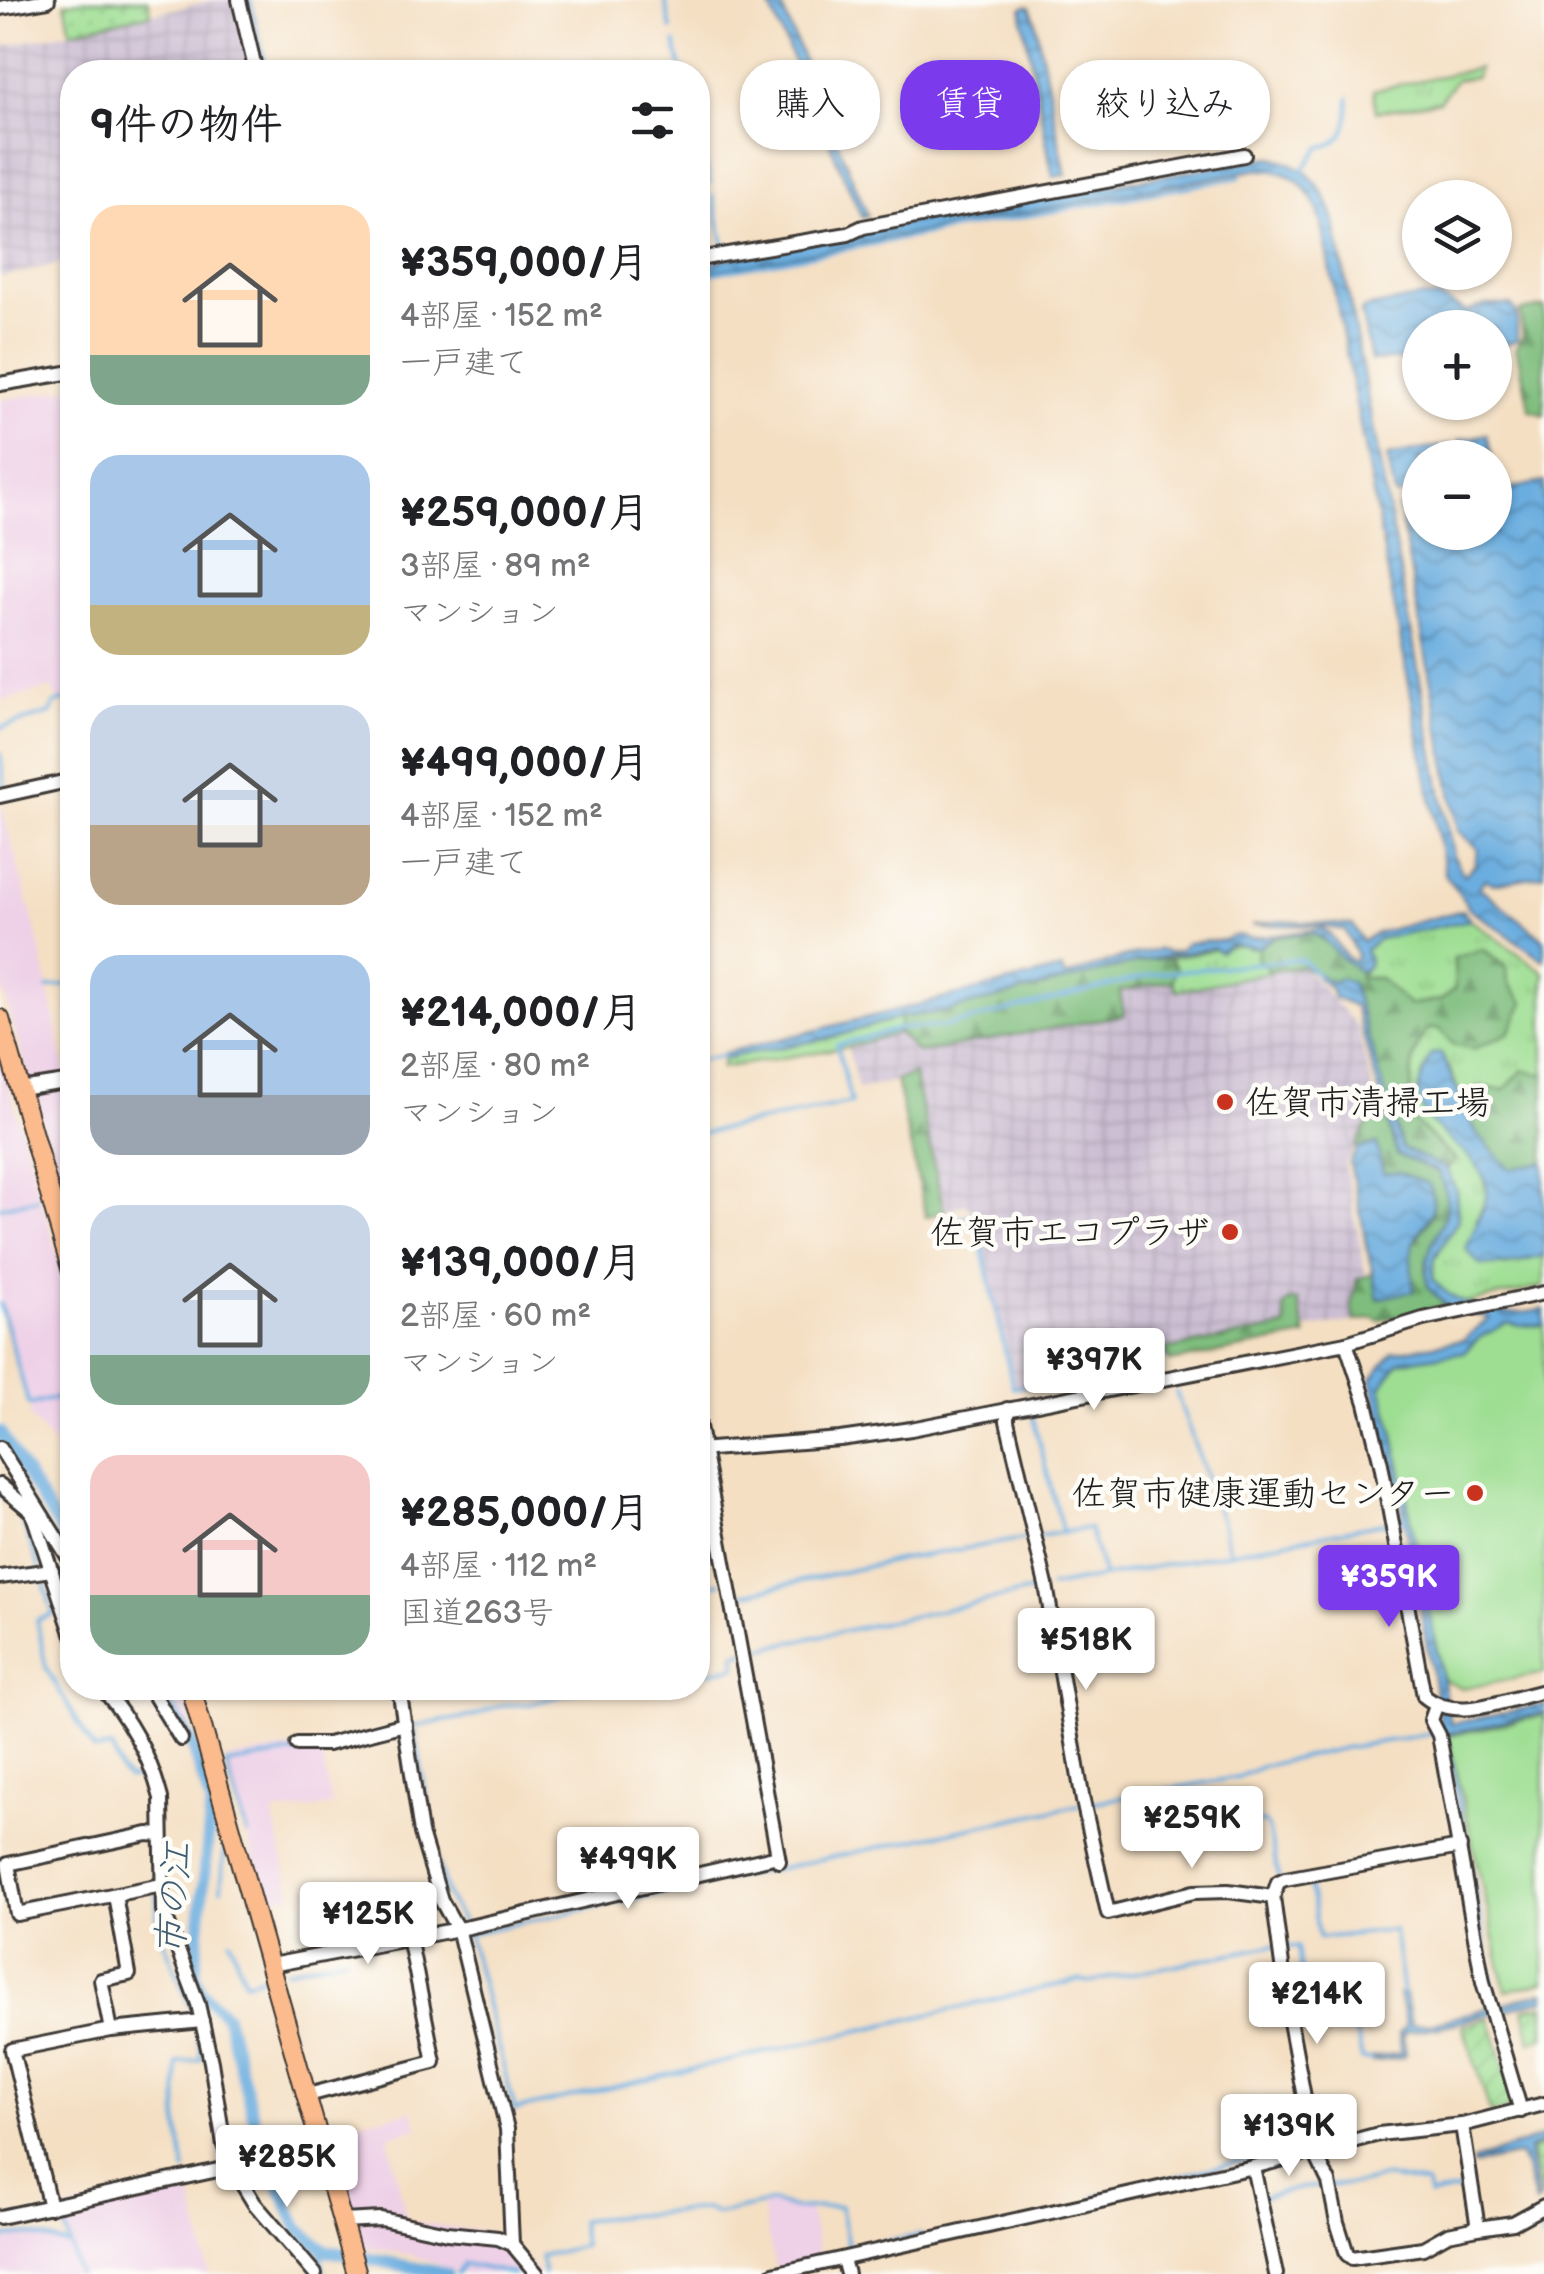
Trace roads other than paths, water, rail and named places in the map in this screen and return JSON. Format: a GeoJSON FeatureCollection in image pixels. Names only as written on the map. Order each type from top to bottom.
{"type":"FeatureCollection","features":[{"type":"Feature","properties":{"kind":"highway"},"geometry":{"type":"LineString","coordinates":[[0,1020],[6,1062],[20,1088],[60,1230]]}},
{"type":"Feature","properties":{"kind":"highway"},"geometry":{"type":"LineString","coordinates":[[195,1700],[357,2274]]}},
{"type":"Feature","properties":{"kind":"street"},"geometry":{"type":"LineString","coordinates":[[0,8],[48,0]]}},
{"type":"Feature","properties":{"kind":"street"},"geometry":{"type":"LineString","coordinates":[[240,0],[253,60]]}},
{"type":"Feature","properties":{"kind":"street"},"geometry":{"type":"LineString","coordinates":[[710,257],[848,234],[868,226],[1244,155]]}},
{"type":"Feature","properties":{"kind":"street"},"geometry":{"type":"LineString","coordinates":[[0,384],[60,374]]}},
{"type":"Feature","properties":{"kind":"street"},"geometry":{"type":"LineString","coordinates":[[4,795],[60,783]]}},
{"type":"Feature","properties":{"kind":"street"},"geometry":{"type":"LineString","coordinates":[[20,1088],[60,1083]]}},
{"type":"Feature","properties":{"kind":"street"},"geometry":{"type":"LineString","coordinates":[[710,1449],[911,1429],[1346,1343],[1464,1310],[1544,1293]]}},
{"type":"Feature","properties":{"kind":"street"},"geometry":{"type":"LineString","coordinates":[[1346,1343],[1366,1402],[1424,1696],[1436,1706],[1454,1710],[1544,1691]]}},
{"type":"Feature","properties":{"kind":"street"},"geometry":{"type":"LineString","coordinates":[[1007,1410],[1047,1589],[1084,1805],[1108,1913],[1194,1892],[1273,1897]]}},
{"type":"Feature","properties":{"kind":"street"},"geometry":{"type":"LineString","coordinates":[[0,1448],[60,1543]]}},
{"type":"Feature","properties":{"kind":"street"},"geometry":{"type":"LineString","coordinates":[[0,1486],[32,1512],[44,1571],[60,1606]]}},
{"type":"Feature","properties":{"kind":"street"},"geometry":{"type":"LineString","coordinates":[[271,1965],[410,1943],[778,1859],[710,1497]]}},
{"type":"Feature","properties":{"kind":"street"},"geometry":{"type":"LineString","coordinates":[[0,1577],[44,1571]]}},
{"type":"Feature","properties":{"kind":"street"},"geometry":{"type":"LineString","coordinates":[[111,1700],[132,1727],[153,1770],[161,1798],[154,1834],[155,1887],[197,2022],[232,2167],[254,2203],[315,2274]]}},
{"type":"Feature","properties":{"kind":"street"},"geometry":{"type":"LineString","coordinates":[[157,1700],[181,1739]]}},
{"type":"Feature","properties":{"kind":"street"},"geometry":{"type":"LineString","coordinates":[[401,1700],[421,1833],[441,1900],[462,1931],[507,2129],[512,2244],[538,2274]]}},
{"type":"Feature","properties":{"kind":"street"},"geometry":{"type":"LineString","coordinates":[[1436,1706],[1431,1720],[1439,1733],[1490,2009],[1521,2111]]}},
{"type":"Feature","properties":{"kind":"street"},"geometry":{"type":"LineString","coordinates":[[298,1744],[328,1744],[406,1728]]}},
{"type":"Feature","properties":{"kind":"street"},"geometry":{"type":"LineString","coordinates":[[154,1834],[8,1864],[18,1914],[155,1887]]}},
{"type":"Feature","properties":{"kind":"street"},"geometry":{"type":"LineString","coordinates":[[1460,1847],[1282,1881],[1273,1897],[1314,2151],[1330,2187],[1347,2254],[1352,2258],[1423,2248],[1448,2234],[1513,2223],[1544,2206]]}},
{"type":"Feature","properties":{"kind":"street"},"geometry":{"type":"LineString","coordinates":[[111,2030],[101,1980],[129,1974],[115,1895]]}},
{"type":"Feature","properties":{"kind":"street"},"geometry":{"type":"LineString","coordinates":[[308,2096],[434,2062],[410,1943]]}},
{"type":"Feature","properties":{"kind":"street"},"geometry":{"type":"LineString","coordinates":[[50,2206],[12,2050],[111,2030],[197,2022]]}},
{"type":"Feature","properties":{"kind":"street"},"geometry":{"type":"LineString","coordinates":[[772,2274],[1253,2167],[1379,2134],[1462,2126],[1544,2104]]}},
{"type":"Feature","properties":{"kind":"street"},"geometry":{"type":"LineString","coordinates":[[1462,2126],[1478,2228]]}},
{"type":"Feature","properties":{"kind":"street"},"geometry":{"type":"LineString","coordinates":[[0,2218],[232,2167]]}},
{"type":"Feature","properties":{"kind":"street"},"geometry":{"type":"LineString","coordinates":[[1253,2167],[1276,2274]]}},
{"type":"Feature","properties":{"kind":"street"},"geometry":{"type":"LineString","coordinates":[[342,2221],[382,2220],[512,2244]]}},
{"type":"Feature","properties":{"kind":"street"},"geometry":{"type":"LineString","coordinates":[[844,2258],[846,2274]]}},
{"type":"Feature","properties":{"kind":"water"},"geometry":{"type":"Polygon","coordinates":[[[767,0],[779,0],[804,60],[793,60],[767,0]]]}},
{"type":"Feature","properties":{"kind":"water"},"geometry":{"type":"Polygon","coordinates":[[[1030,7],[1035,20],[1066,175],[1053,177],[1040,109],[1040,60],[1031,60],[1022,8],[1030,7]]]}},
{"type":"Feature","properties":{"kind":"water"},"geometry":{"type":"Polygon","coordinates":[[[832,150],[841,150],[868,216],[862,218],[832,150]]]}},
{"type":"Feature","properties":{"kind":"water"},"geometry":{"type":"Polygon","coordinates":[[[1271,157],[1303,170],[1324,195],[1334,217],[1453,855],[1464,875],[1474,866],[1478,849],[1458,831],[1407,550],[1512,550],[1512,488],[1544,482],[1544,875],[1493,884],[1486,879],[1479,887],[1544,939],[1544,960],[1469,908],[1445,874],[1321,220],[1311,197],[1297,181],[1279,172],[1254,170],[710,272],[710,262],[1271,157]]]}},
{"type":"Feature","properties":{"kind":"water"},"geometry":{"type":"Polygon","coordinates":[[[1422,297],[1440,298],[1463,310],[1402,310],[1402,360],[1371,361],[1361,312],[1422,297]]]}},
{"type":"Feature","properties":{"kind":"water"},"geometry":{"type":"Polygon","coordinates":[[[1485,305],[1511,305],[1517,314],[1517,340],[1512,342],[1512,310],[1472,310],[1485,305]]]}},
{"type":"Feature","properties":{"kind":"water"},"geometry":{"type":"Polygon","coordinates":[[[1487,434],[1488,440],[1459,440],[1487,434]]]}},
{"type":"Feature","properties":{"kind":"water"},"geometry":{"type":"Polygon","coordinates":[[[1402,453],[1402,495],[1395,496],[1387,456],[1402,453]]]}},
{"type":"Feature","properties":{"kind":"water"},"geometry":{"type":"Polygon","coordinates":[[[1463,910],[1471,920],[1379,939],[1365,950],[1368,966],[1360,972],[1322,937],[1310,933],[1274,937],[1259,947],[1230,945],[1220,952],[1213,948],[1147,960],[947,1011],[901,1017],[830,1038],[724,1058],[724,1053],[1062,969],[1065,977],[1123,957],[1160,949],[1168,953],[1187,943],[1224,940],[1236,935],[1250,938],[1322,929],[1354,962],[1357,956],[1345,930],[1252,925],[1280,921],[1353,925],[1362,941],[1377,933],[1463,910]]]}},
{"type":"Feature","properties":{"kind":"water"},"geometry":{"type":"Polygon","coordinates":[[[1317,973],[1331,982],[1341,978],[1352,983],[1402,1148],[1447,1169],[1456,1191],[1458,1220],[1435,1257],[1433,1279],[1443,1290],[1469,1305],[1514,1313],[1544,1309],[1544,1325],[1507,1323],[1479,1338],[1464,1352],[1399,1362],[1381,1387],[1392,1425],[1451,1724],[1544,1704],[1544,1713],[1443,1735],[1398,1486],[1371,1380],[1393,1352],[1463,1340],[1489,1318],[1446,1305],[1428,1288],[1428,1256],[1447,1208],[1444,1187],[1438,1172],[1397,1155],[1355,1007],[1334,998],[1330,988],[1316,977],[1317,973]]]}},
{"type":"Feature","properties":{"kind":"water"},"geometry":{"type":"Polygon","coordinates":[[[1441,1053],[1477,1134],[1511,1169],[1544,1162],[1544,1256],[1506,1265],[1480,1265],[1466,1249],[1487,1191],[1476,1164],[1432,1124],[1419,1099],[1420,1082],[1431,1054],[1441,1053]]]}},
{"type":"Feature","properties":{"kind":"water"},"geometry":{"type":"Polygon","coordinates":[[[1377,1144],[1383,1173],[1398,1172],[1429,1184],[1433,1203],[1412,1247],[1414,1291],[1378,1299],[1350,1163],[1357,1149],[1377,1144]]]}},
{"type":"Feature","properties":{"kind":"water"},"geometry":{"type":"Polygon","coordinates":[[[1544,1992],[1544,2000],[1408,2031],[1403,2036],[1406,2054],[1372,2062],[1372,2058],[1401,2053],[1399,2034],[1406,2026],[1399,1994],[1406,1994],[1411,2024],[1431,2024],[1544,1992]]]}},
{"type":"Feature","properties":{"kind":"water"},"geometry":{"type":"Polygon","coordinates":[[[1544,2136],[1544,2142],[1528,2149],[1538,2202],[1535,2204],[1519,2155],[1473,2165],[1473,2161],[1544,2136]]]}},
{"type":"Feature","properties":{"kind":"waterway"},"geometry":{"type":"LineString","coordinates":[[250,0],[264,60]]}},
{"type":"Feature","properties":{"kind":"waterway"},"geometry":{"type":"LineString","coordinates":[[665,0],[671,29]]}},
{"type":"Feature","properties":{"kind":"waterway"},"geometry":{"type":"LineString","coordinates":[[675,43],[679,60]]}},
{"type":"Feature","properties":{"kind":"waterway"},"geometry":{"type":"LineString","coordinates":[[1302,171],[1320,147],[1336,141],[1345,130],[1349,98]]}},
{"type":"Feature","properties":{"kind":"waterway"},"geometry":{"type":"LineString","coordinates":[[710,274],[1240,177]]}},
{"type":"Feature","properties":{"kind":"waterway"},"geometry":{"type":"LineString","coordinates":[[713,196],[725,248]]}},
{"type":"Feature","properties":{"kind":"waterway"},"geometry":{"type":"LineString","coordinates":[[0,728],[51,713],[54,704],[60,702]]}},
{"type":"Feature","properties":{"kind":"waterway"},"geometry":{"type":"LineString","coordinates":[[0,754],[5,789]]}},
{"type":"Feature","properties":{"kind":"waterway"},"geometry":{"type":"LineString","coordinates":[[710,1132],[851,1103],[837,1045],[898,1029],[947,1026],[1160,973],[1301,959],[1319,977]]}},
{"type":"Feature","properties":{"kind":"waterway"},"geometry":{"type":"LineString","coordinates":[[48,988],[60,986]]}},
{"type":"Feature","properties":{"kind":"waterway"},"geometry":{"type":"LineString","coordinates":[[710,1058],[727,1055]]}},
{"type":"Feature","properties":{"kind":"waterway"},"geometry":{"type":"LineString","coordinates":[[0,1207],[37,1199]]}},
{"type":"Feature","properties":{"kind":"waterway"},"geometry":{"type":"LineString","coordinates":[[951,1223],[975,1213],[1013,1388],[1164,1358]]}},
{"type":"Feature","properties":{"kind":"waterway"},"geometry":{"type":"LineString","coordinates":[[0,1304],[29,1405],[60,1397]]}},
{"type":"Feature","properties":{"kind":"waterway"},"geometry":{"type":"LineString","coordinates":[[1176,1392],[1230,1553]]}},
{"type":"Feature","properties":{"kind":"waterway"},"geometry":{"type":"LineString","coordinates":[[1033,1418],[1063,1534]]}},
{"type":"Feature","properties":{"kind":"waterway","name":"市の江"},"geometry":{"type":"LineString","coordinates":[[0,1432],[60,1530]]}},
{"type":"Feature","properties":{"kind":"waterway"},"geometry":{"type":"LineString","coordinates":[[0,1493],[19,1512],[39,1567]]}},
{"type":"Feature","properties":{"kind":"waterway"},"geometry":{"type":"LineString","coordinates":[[1050,1587],[1404,1519]]}},
{"type":"Feature","properties":{"kind":"waterway"},"geometry":{"type":"LineString","coordinates":[[738,1595],[902,1559],[1089,1528],[1104,1577]]}},
{"type":"Feature","properties":{"kind":"waterway"},"geometry":{"type":"LineString","coordinates":[[42,1576],[53,1615],[37,1620],[46,1668],[60,1692]]}},
{"type":"Feature","properties":{"kind":"waterway"},"geometry":{"type":"LineString","coordinates":[[710,1585],[720,1583]]}},
{"type":"Feature","properties":{"kind":"waterway"},"geometry":{"type":"LineString","coordinates":[[710,1672],[736,1667],[735,1654],[1041,1589]]}},
{"type":"Feature","properties":{"kind":"waterway"},"geometry":{"type":"LineString","coordinates":[[65,1700],[94,1750],[112,1748],[120,1771],[128,1779],[141,1778],[154,1796],[155,1824]]}},
{"type":"Feature","properties":{"kind":"waterway","name":"市の江"},"geometry":{"type":"LineString","coordinates":[[164,1700],[192,1744],[211,1805],[195,1974],[201,1991],[226,2016],[261,2145],[299,2229],[326,2251],[346,2254]]}},
{"type":"Feature","properties":{"kind":"waterway"},"geometry":{"type":"LineString","coordinates":[[413,1726],[474,1716],[500,1705],[545,1700]]}},
{"type":"Feature","properties":{"kind":"waterway"},"geometry":{"type":"LineString","coordinates":[[414,1726],[428,1804],[428,1828],[448,1898],[463,1923]]}},
{"type":"Feature","properties":{"kind":"waterway"},"geometry":{"type":"LineString","coordinates":[[1089,1803],[1238,1777],[1263,1766],[1436,1733]]}},
{"type":"Feature","properties":{"kind":"waterway"},"geometry":{"type":"LineString","coordinates":[[1446,1735],[1496,2004]]}},
{"type":"Feature","properties":{"kind":"waterway"},"geometry":{"type":"LineString","coordinates":[[247,1834],[226,1764],[312,1750]]}},
{"type":"Feature","properties":{"kind":"waterway"},"geometry":{"type":"LineString","coordinates":[[467,1934],[1079,1805]]}},
{"type":"Feature","properties":{"kind":"waterway"},"geometry":{"type":"LineString","coordinates":[[1149,1842],[1263,1822],[1268,1827],[1279,1878]]}},
{"type":"Feature","properties":{"kind":"waterway"},"geometry":{"type":"LineString","coordinates":[[154,1838],[158,1927],[194,2016]]}},
{"type":"Feature","properties":{"kind":"waterway"},"geometry":{"type":"LineString","coordinates":[[221,1889],[225,1841]]}},
{"type":"Feature","properties":{"kind":"waterway"},"geometry":{"type":"LineString","coordinates":[[1287,1884],[1309,1883],[1319,1938],[1394,1930],[1403,1994]]}},
{"type":"Feature","properties":{"kind":"waterway"},"geometry":{"type":"LineString","coordinates":[[467,1931],[515,2110],[1079,1980],[1089,1982],[1271,1946],[1298,1947],[1305,2000],[1314,2030],[1348,2028],[1357,2035],[1362,2059],[1372,2060]]}},
{"type":"Feature","properties":{"kind":"waterway"},"geometry":{"type":"LineString","coordinates":[[230,1940],[245,1982],[263,1977]]}},
{"type":"Feature","properties":{"kind":"waterway"},"geometry":{"type":"LineString","coordinates":[[286,1970],[345,1957]]}},
{"type":"Feature","properties":{"kind":"waterway"},"geometry":{"type":"LineString","coordinates":[[185,2171],[178,2124],[177,2063],[201,2059],[197,2025]]}},
{"type":"Feature","properties":{"kind":"waterway"},"geometry":{"type":"LineString","coordinates":[[1096,2196],[1301,2147]]}},
{"type":"Feature","properties":{"kind":"waterway"},"geometry":{"type":"LineString","coordinates":[[1262,2197],[1385,2177],[1427,2184],[1429,2196],[1466,2185]]}},
{"type":"Feature","properties":{"kind":"waterway"},"geometry":{"type":"LineString","coordinates":[[544,2274],[540,2256],[583,2246],[580,2220],[706,2209],[717,2214],[772,2202],[796,2209],[840,2206],[849,2250],[921,2235]]}},
{"type":"Feature","properties":{"kind":"waterway"},"geometry":{"type":"LineString","coordinates":[[61,2212],[78,2274]]}},
{"type":"Feature","properties":{"kind":"waterway"},"geometry":{"type":"LineString","coordinates":[[1539,2216],[1544,2242]]}},
{"type":"Feature","properties":{"kind":"waterway"},"geometry":{"type":"LineString","coordinates":[[0,2232],[4,2237],[32,2235],[68,2245]]}},
{"type":"Feature","properties":{"kind":"waterway"},"geometry":{"type":"LineString","coordinates":[[0,2250],[4,2237]]}},
{"type":"Feature","properties":{"kind":"waterway"},"geometry":{"type":"LineString","coordinates":[[319,2246],[324,2274]]}},
{"type":"Feature","properties":{"kind":"waterway","name":"市の江"},"geometry":{"type":"LineString","coordinates":[[365,2258],[447,2274]]}},
{"type":"Feature","properties":{"kind":"waterway"},"geometry":{"type":"LineString","coordinates":[[457,2274],[464,2264],[514,2274]]}},
{"type":"Feature","properties":{"kind":"place","name":"佐賀市清掃工場"},"geometry":{"type":"Point","coordinates":[1225,1102]}},
{"type":"Feature","properties":{"kind":"place","name":"佐賀市エコプラザ"},"geometry":{"type":"Point","coordinates":[1230,1232]}},
{"type":"Feature","properties":{"kind":"place","name":"佐賀市健康運動センター"},"geometry":{"type":"Point","coordinates":[1475,1493]}}]}
